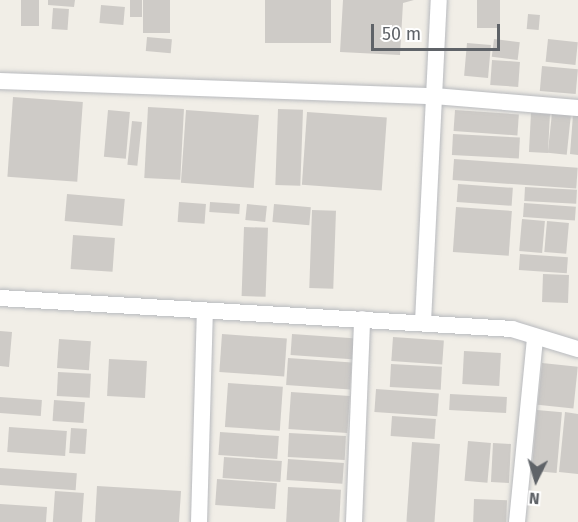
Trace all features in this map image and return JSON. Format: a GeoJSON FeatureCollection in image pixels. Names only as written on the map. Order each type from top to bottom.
{"type":"FeatureCollection","features":[{"type":"Feature","properties":{"kind":"street"},"geometry":{"type":"LineString","coordinates":[[423,322],[440,0]]}},
{"type":"Feature","properties":{"kind":"street"},"geometry":{"type":"LineString","coordinates":[[0,81],[434,96],[578,108]]}},
{"type":"Feature","properties":{"kind":"street"},"geometry":{"type":"LineString","coordinates":[[0,298],[512,329],[535,339],[578,349]]}},
{"type":"Feature","properties":{"kind":"street"},"geometry":{"type":"LineString","coordinates":[[199,522],[205,312]]}},
{"type":"Feature","properties":{"kind":"street"},"geometry":{"type":"LineString","coordinates":[[354,522],[362,319]]}},
{"type":"Feature","properties":{"kind":"street"},"geometry":{"type":"LineString","coordinates":[[518,522],[535,339]]}},
{"type":"Feature","properties":{"kind":"building"},"geometry":{"type":"Polygon","coordinates":[[[21,0],[39,0],[39,26],[21,26],[21,0]]]}},
{"type":"Feature","properties":{"kind":"building"},"geometry":{"type":"Polygon","coordinates":[[[48,0],[75,0],[74,7],[48,5],[48,0]]]}},
{"type":"Feature","properties":{"kind":"building"},"geometry":{"type":"Polygon","coordinates":[[[130,0],[142,0],[142,17],[130,17],[130,0]]]}},
{"type":"Feature","properties":{"kind":"building"},"geometry":{"type":"Polygon","coordinates":[[[143,0],[170,0],[170,33],[143,33],[143,0]]]}},
{"type":"Feature","properties":{"kind":"building"},"geometry":{"type":"Polygon","coordinates":[[[265,0],[331,0],[331,43],[265,43],[265,0]]]}},
{"type":"Feature","properties":{"kind":"building"},"geometry":{"type":"Polygon","coordinates":[[[343,0],[414,0],[403,3],[400,55],[340,52],[343,0]]]}},
{"type":"Feature","properties":{"kind":"building"},"geometry":{"type":"Polygon","coordinates":[[[477,0],[500,0],[500,28],[477,28],[477,0]]]}},
{"type":"Feature","properties":{"kind":"building"},"geometry":{"type":"Polygon","coordinates":[[[101,5],[125,7],[123,25],[99,23],[101,5]]]}},
{"type":"Feature","properties":{"kind":"building"},"geometry":{"type":"Polygon","coordinates":[[[53,8],[69,9],[67,30],[52,29],[53,8]]]}},
{"type":"Feature","properties":{"kind":"building"},"geometry":{"type":"Polygon","coordinates":[[[528,14],[540,15],[539,30],[527,29],[528,14]]]}},
{"type":"Feature","properties":{"kind":"building"},"geometry":{"type":"Polygon","coordinates":[[[147,37],[172,39],[171,53],[146,51],[147,37]]]}},
{"type":"Feature","properties":{"kind":"building"},"geometry":{"type":"Polygon","coordinates":[[[494,39],[520,42],[518,60],[492,57],[494,39]]]}},
{"type":"Feature","properties":{"kind":"building"},"geometry":{"type":"Polygon","coordinates":[[[548,39],[578,42],[575,65],[546,62],[548,39]]]}},
{"type":"Feature","properties":{"kind":"building"},"geometry":{"type":"Polygon","coordinates":[[[467,43],[491,45],[488,78],[464,76],[467,43]]]}},
{"type":"Feature","properties":{"kind":"building"},"geometry":{"type":"Polygon","coordinates":[[[492,60],[520,62],[518,87],[490,85],[492,60]]]}},
{"type":"Feature","properties":{"kind":"building"},"geometry":{"type":"Polygon","coordinates":[[[542,66],[578,69],[576,94],[540,91],[542,66]]]}},
{"type":"Feature","properties":{"kind":"building"},"geometry":{"type":"Polygon","coordinates":[[[13,97],[83,102],[77,182],[7,177],[13,97]]]}},
{"type":"Feature","properties":{"kind":"building"},"geometry":{"type":"Polygon","coordinates":[[[148,107],[184,109],[180,180],[144,178],[148,107]]]}},
{"type":"Feature","properties":{"kind":"building"},"geometry":{"type":"Polygon","coordinates":[[[278,109],[303,110],[300,186],[275,185],[278,109]]]}},
{"type":"Feature","properties":{"kind":"building"},"geometry":{"type":"Polygon","coordinates":[[[108,110],[130,112],[126,159],[104,157],[108,110]]]}},
{"type":"Feature","properties":{"kind":"building"},"geometry":{"type":"Polygon","coordinates":[[[186,110],[259,115],[254,188],[181,183],[186,110]]]}},
{"type":"Feature","properties":{"kind":"building"},"geometry":{"type":"Polygon","coordinates":[[[455,110],[519,114],[517,135],[454,131],[455,110]]]}},
{"type":"Feature","properties":{"kind":"building"},"geometry":{"type":"Polygon","coordinates":[[[307,112],[387,118],[382,190],[302,185],[307,112]]]}},
{"type":"Feature","properties":{"kind":"building"},"geometry":{"type":"Polygon","coordinates":[[[531,113],[550,114],[548,153],[529,152],[531,113]]]}},
{"type":"Feature","properties":{"kind":"building"},"geometry":{"type":"Polygon","coordinates":[[[552,113],[571,115],[567,155],[548,153],[552,113]]]}},
{"type":"Feature","properties":{"kind":"building"},"geometry":{"type":"Polygon","coordinates":[[[573,115],[578,115],[578,155],[570,154],[573,115]]]}},
{"type":"Feature","properties":{"kind":"building"},"geometry":{"type":"Polygon","coordinates":[[[132,121],[142,122],[137,166],[127,165],[132,121]]]}},
{"type":"Feature","properties":{"kind":"building"},"geometry":{"type":"Polygon","coordinates":[[[453,134],[520,138],[519,158],[452,155],[453,134]]]}},
{"type":"Feature","properties":{"kind":"building"},"geometry":{"type":"Polygon","coordinates":[[[454,159],[578,168],[576,189],[453,180],[454,159]]]}},
{"type":"Feature","properties":{"kind":"building"},"geometry":{"type":"Polygon","coordinates":[[[458,184],[513,188],[512,206],[457,202],[458,184]]]}},
{"type":"Feature","properties":{"kind":"building"},"geometry":{"type":"Polygon","coordinates":[[[525,187],[577,190],[576,204],[524,201],[525,187]]]}},
{"type":"Feature","properties":{"kind":"building"},"geometry":{"type":"Polygon","coordinates":[[[67,194],[125,199],[122,226],[65,221],[67,194]]]}},
{"type":"Feature","properties":{"kind":"building"},"geometry":{"type":"Polygon","coordinates":[[[179,202],[206,204],[205,224],[178,222],[179,202]]]}},
{"type":"Feature","properties":{"kind":"building"},"geometry":{"type":"Polygon","coordinates":[[[210,202],[240,204],[239,214],[209,212],[210,202]]]}},
{"type":"Feature","properties":{"kind":"building"},"geometry":{"type":"Polygon","coordinates":[[[524,203],[576,207],[575,221],[523,217],[524,203]]]}},
{"type":"Feature","properties":{"kind":"building"},"geometry":{"type":"Polygon","coordinates":[[[247,204],[267,206],[265,222],[245,220],[247,204]]]}},
{"type":"Feature","properties":{"kind":"building"},"geometry":{"type":"Polygon","coordinates":[[[274,204],[311,207],[309,225],[272,222],[274,204]]]}},
{"type":"Feature","properties":{"kind":"building"},"geometry":{"type":"Polygon","coordinates":[[[456,207],[512,211],[509,256],[453,252],[456,207]]]}},
{"type":"Feature","properties":{"kind":"building"},"geometry":{"type":"Polygon","coordinates":[[[312,210],[336,211],[333,289],[309,288],[312,210]]]}},
{"type":"Feature","properties":{"kind":"building"},"geometry":{"type":"Polygon","coordinates":[[[522,219],[545,221],[542,253],[519,251],[522,219]]]}},
{"type":"Feature","properties":{"kind":"building"},"geometry":{"type":"Polygon","coordinates":[[[547,221],[569,223],[566,254],[544,252],[547,221]]]}},
{"type":"Feature","properties":{"kind":"building"},"geometry":{"type":"Polygon","coordinates":[[[244,227],[268,228],[266,297],[242,296],[244,227]]]}},
{"type":"Feature","properties":{"kind":"building"},"geometry":{"type":"Polygon","coordinates":[[[73,235],[115,238],[113,272],[71,269],[73,235]]]}},
{"type":"Feature","properties":{"kind":"building"},"geometry":{"type":"Polygon","coordinates":[[[520,254],[568,257],[567,273],[519,270],[520,254]]]}},
{"type":"Feature","properties":{"kind":"building"},"geometry":{"type":"Polygon","coordinates":[[[543,274],[569,275],[568,303],[542,302],[543,274]]]}},
{"type":"Feature","properties":{"kind":"building"},"geometry":{"type":"Polygon","coordinates":[[[0,331],[12,332],[9,367],[0,366],[0,331]]]}},
{"type":"Feature","properties":{"kind":"building"},"geometry":{"type":"Polygon","coordinates":[[[222,334],[287,339],[284,376],[219,372],[222,334]]]}},
{"type":"Feature","properties":{"kind":"building"},"geometry":{"type":"Polygon","coordinates":[[[292,334],[357,339],[355,359],[291,355],[292,334]]]}},
{"type":"Feature","properties":{"kind":"building"},"geometry":{"type":"Polygon","coordinates":[[[393,337],[444,341],[442,364],[391,361],[393,337]]]}},
{"type":"Feature","properties":{"kind":"building"},"geometry":{"type":"Polygon","coordinates":[[[59,339],[91,341],[89,370],[57,368],[59,339]]]}},
{"type":"Feature","properties":{"kind":"building"},"geometry":{"type":"Polygon","coordinates":[[[464,351],[501,353],[499,386],[462,384],[464,351]]]}},
{"type":"Feature","properties":{"kind":"building"},"geometry":{"type":"Polygon","coordinates":[[[288,358],[352,362],[350,389],[286,385],[288,358]]]}},
{"type":"Feature","properties":{"kind":"building"},"geometry":{"type":"Polygon","coordinates":[[[109,359],[147,361],[145,398],[107,396],[109,359]]]}},
{"type":"Feature","properties":{"kind":"building"},"geometry":{"type":"Polygon","coordinates":[[[542,363],[578,367],[573,409],[538,405],[542,363]]]}},
{"type":"Feature","properties":{"kind":"building"},"geometry":{"type":"Polygon","coordinates":[[[391,364],[442,367],[441,390],[390,387],[391,364]]]}},
{"type":"Feature","properties":{"kind":"building"},"geometry":{"type":"Polygon","coordinates":[[[58,372],[91,374],[90,398],[57,396],[58,372]]]}},
{"type":"Feature","properties":{"kind":"building"},"geometry":{"type":"Polygon","coordinates":[[[228,383],[283,387],[280,431],[225,427],[228,383]]]}},
{"type":"Feature","properties":{"kind":"building"},"geometry":{"type":"Polygon","coordinates":[[[376,389],[439,393],[437,416],[374,412],[376,389]]]}},
{"type":"Feature","properties":{"kind":"building"},"geometry":{"type":"Polygon","coordinates":[[[291,392],[350,396],[347,433],[288,429],[291,392]]]}},
{"type":"Feature","properties":{"kind":"building"},"geometry":{"type":"Polygon","coordinates":[[[450,394],[507,397],[506,413],[449,410],[450,394]]]}},
{"type":"Feature","properties":{"kind":"building"},"geometry":{"type":"Polygon","coordinates":[[[0,397],[42,400],[41,416],[0,413],[0,397]]]}},
{"type":"Feature","properties":{"kind":"building"},"geometry":{"type":"Polygon","coordinates":[[[54,400],[85,402],[83,423],[53,421],[54,400]]]}},
{"type":"Feature","properties":{"kind":"building"},"geometry":{"type":"Polygon","coordinates":[[[537,410],[562,412],[557,473],[532,471],[537,410]]]}},
{"type":"Feature","properties":{"kind":"building"},"geometry":{"type":"Polygon","coordinates":[[[565,412],[578,414],[578,474],[559,472],[565,412]]]}},
{"type":"Feature","properties":{"kind":"building"},"geometry":{"type":"Polygon","coordinates":[[[392,416],[436,419],[434,439],[391,436],[392,416]]]}},
{"type":"Feature","properties":{"kind":"building"},"geometry":{"type":"Polygon","coordinates":[[[9,427],[67,431],[65,456],[7,452],[9,427]]]}},
{"type":"Feature","properties":{"kind":"building"},"geometry":{"type":"Polygon","coordinates":[[[71,428],[87,429],[85,454],[69,453],[71,428]]]}},
{"type":"Feature","properties":{"kind":"building"},"geometry":{"type":"Polygon","coordinates":[[[220,432],[279,436],[277,459],[218,455],[220,432]]]}},
{"type":"Feature","properties":{"kind":"building"},"geometry":{"type":"Polygon","coordinates":[[[289,433],[346,436],[345,460],[288,457],[289,433]]]}},
{"type":"Feature","properties":{"kind":"building"},"geometry":{"type":"Polygon","coordinates":[[[468,441],[491,443],[487,483],[465,481],[468,441]]]}},
{"type":"Feature","properties":{"kind":"building"},"geometry":{"type":"Polygon","coordinates":[[[412,442],[440,444],[434,522],[406,522],[412,442]]]}},
{"type":"Feature","properties":{"kind":"building"},"geometry":{"type":"Polygon","coordinates":[[[493,443],[511,444],[509,483],[491,482],[493,443]]]}},
{"type":"Feature","properties":{"kind":"building"},"geometry":{"type":"Polygon","coordinates":[[[224,457],[282,461],[280,482],[223,478],[224,457]]]}},
{"type":"Feature","properties":{"kind":"building"},"geometry":{"type":"Polygon","coordinates":[[[288,459],[344,463],[342,484],[287,480],[288,459]]]}},
{"type":"Feature","properties":{"kind":"building"},"geometry":{"type":"Polygon","coordinates":[[[0,468],[77,473],[76,490],[0,485],[0,468]]]}},
{"type":"Feature","properties":{"kind":"building"},"geometry":{"type":"Polygon","coordinates":[[[217,479],[277,483],[275,509],[215,505],[217,479]]]}},
{"type":"Feature","properties":{"kind":"building"},"geometry":{"type":"Polygon","coordinates":[[[97,486],[181,491],[179,522],[95,522],[97,486]]]}},
{"type":"Feature","properties":{"kind":"building"},"geometry":{"type":"Polygon","coordinates":[[[288,487],[341,490],[339,522],[286,522],[288,487]]]}},
{"type":"Feature","properties":{"kind":"building"},"geometry":{"type":"Polygon","coordinates":[[[55,491],[84,493],[82,522],[53,522],[55,491]]]}},
{"type":"Feature","properties":{"kind":"building"},"geometry":{"type":"Polygon","coordinates":[[[474,499],[507,500],[506,522],[473,522],[474,499]]]}},
{"type":"Feature","properties":{"kind":"building"},"geometry":{"type":"Polygon","coordinates":[[[0,504],[47,507],[46,522],[0,522],[0,504]]]}}]}
